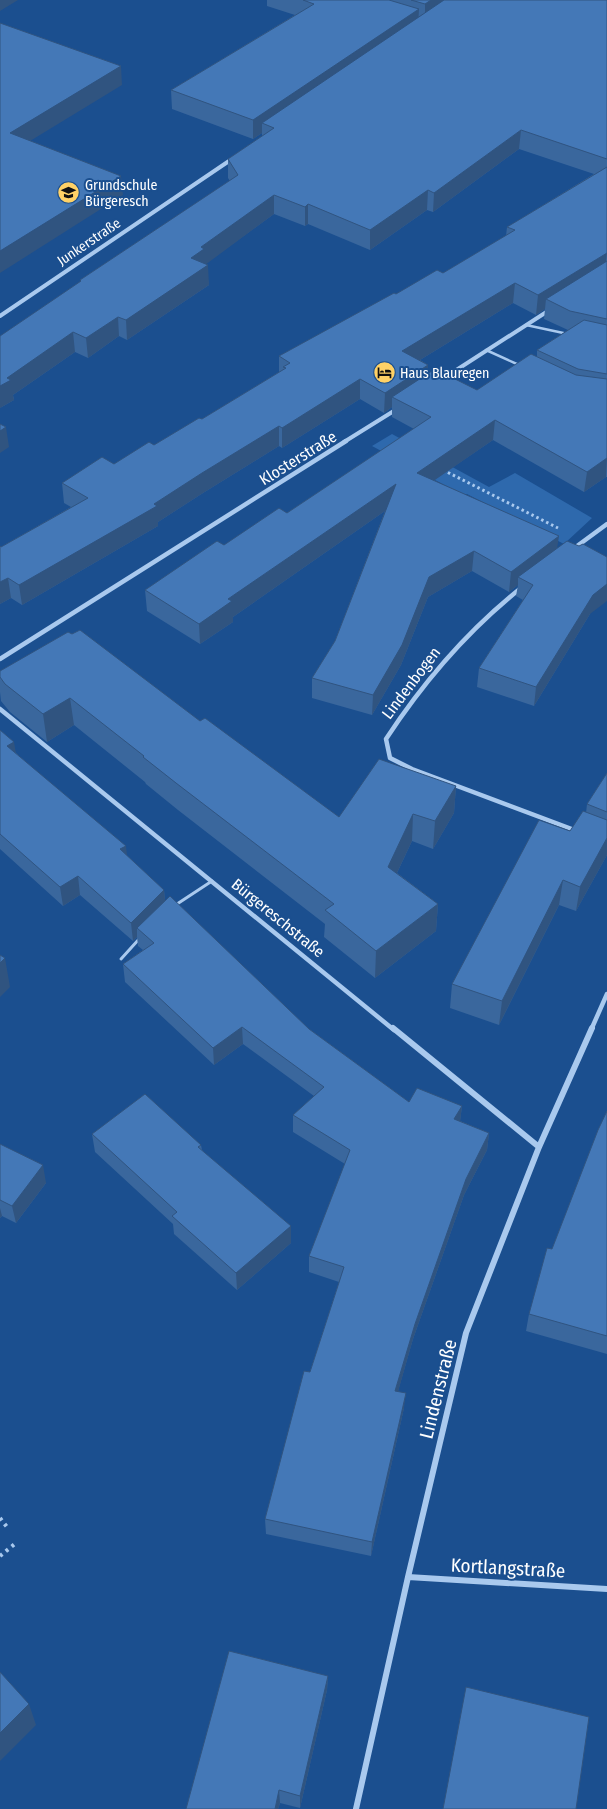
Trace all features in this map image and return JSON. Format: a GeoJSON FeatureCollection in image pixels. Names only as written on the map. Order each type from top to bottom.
{"type":"FeatureCollection","features":[{"type":"Feature","properties":{"kind":"street","name":"Junkerstraße"},"geometry":{"type":"LineString","coordinates":[[0,316],[236,156]]}},
{"type":"Feature","properties":{"kind":"street"},"geometry":{"type":"LineString","coordinates":[[437,382],[550,310]]}},
{"type":"Feature","properties":{"kind":"street","name":"Klosterstraße"},"geometry":{"type":"LineString","coordinates":[[0,659],[405,404]]}},
{"type":"Feature","properties":{"kind":"street"},"geometry":{"type":"LineString","coordinates":[[571,550],[607,524]]}},
{"type":"Feature","properties":{"kind":"street","name":"Lindenbogen"},"geometry":{"type":"LineString","coordinates":[[524,586],[493,609],[440,661],[406,706],[386,739],[390,758],[412,769],[579,832]]}},
{"type":"Feature","properties":{"kind":"street","name":"Bürgereschstraße"},"geometry":{"type":"LineString","coordinates":[[0,709],[539,1147]]}},
{"type":"Feature","properties":{"kind":"street","name":"Lindenstraße"},"geometry":{"type":"LineString","coordinates":[[356,1809],[408,1577],[466,1333],[539,1147],[607,994]]}},
{"type":"Feature","properties":{"kind":"street","name":"Kortlangstraße"},"geometry":{"type":"LineString","coordinates":[[408,1577],[607,1589]]}},
{"type":"Feature","properties":{"kind":"lane"},"geometry":{"type":"LineString","coordinates":[[526,325],[571,334]]}},
{"type":"Feature","properties":{"kind":"lane"},"geometry":{"type":"LineString","coordinates":[[486,350],[522,367]]}},
{"type":"Feature","properties":{"kind":"lane"},"geometry":{"type":"LineString","coordinates":[[168,911],[212,881]]}},
{"type":"Feature","properties":{"kind":"lane"},"geometry":{"type":"LineString","coordinates":[[121,959],[142,937]]}},
{"type":"Feature","properties":{"kind":"path"},"geometry":{"type":"LineString","coordinates":[[440,469],[555,527]]}},
{"type":"Feature","properties":{"kind":"path"},"geometry":{"type":"LineString","coordinates":[[0,1518],[7,1526]]}},
{"type":"Feature","properties":{"kind":"path"},"geometry":{"type":"LineString","coordinates":[[0,1556],[16,1543]]}},
{"type":"Feature","properties":{"kind":"shaded area"},"geometry":{"type":"Polygon","coordinates":[[[392,434],[489,487],[515,473],[592,518],[564,544],[467,494],[463,495],[372,446],[392,434]]]}},
{"type":"Feature","properties":{"kind":"building"},"geometry":{"type":"Polygon","coordinates":[[[303,0],[389,0],[419,9],[253,120],[171,90],[314,4],[303,0]]]}},
{"type":"Feature","properties":{"kind":"building"},"geometry":{"type":"Polygon","coordinates":[[[411,0],[431,0],[425,4],[411,0]]]}},
{"type":"Feature","properties":{"kind":"building"},"geometry":{"type":"Polygon","coordinates":[[[444,0],[607,0],[607,159],[521,130],[434,193],[428,190],[370,230],[308,204],[305,207],[274,195],[201,247],[204,249],[191,258],[208,265],[126,320],[118,317],[86,338],[73,332],[7,378],[11,380],[0,386],[0,336],[80,280],[238,175],[228,159],[274,128],[262,123],[444,0]]]}},
{"type":"Feature","properties":{"kind":"building"},"geometry":{"type":"Polygon","coordinates":[[[0,23],[121,66],[10,133],[121,176],[0,251],[0,23]]]}},
{"type":"Feature","properties":{"kind":"building"},"geometry":{"type":"Polygon","coordinates":[[[607,167],[607,253],[538,295],[515,283],[402,351],[428,365],[385,393],[360,379],[282,428],[279,426],[202,473],[154,504],[157,506],[19,585],[8,578],[0,582],[0,546],[88,498],[62,483],[102,457],[114,464],[149,442],[154,445],[199,418],[202,419],[286,368],[283,367],[290,363],[279,356],[437,270],[443,273],[515,230],[507,227],[607,167]]]}},
{"type":"Feature","properties":{"kind":"building"},"geometry":{"type":"Polygon","coordinates":[[[607,261],[607,319],[570,311],[546,299],[607,261]]]}},
{"type":"Feature","properties":{"kind":"building"},"geometry":{"type":"Polygon","coordinates":[[[584,320],[607,325],[607,374],[578,369],[537,350],[584,320]]]}},
{"type":"Feature","properties":{"kind":"building"},"geometry":{"type":"Polygon","coordinates":[[[531,354],[576,375],[607,379],[607,458],[587,472],[495,420],[417,473],[559,536],[511,572],[474,551],[429,577],[402,645],[373,695],[312,678],[335,641],[396,484],[228,599],[232,601],[199,624],[145,590],[217,541],[224,545],[279,508],[287,513],[431,417],[392,397],[435,369],[477,390],[531,354]]]}},
{"type":"Feature","properties":{"kind":"building"},"geometry":{"type":"Polygon","coordinates":[[[0,424],[6,427],[0,431],[0,424]]]}},
{"type":"Feature","properties":{"kind":"building"},"geometry":{"type":"Polygon","coordinates":[[[567,541],[579,546],[583,544],[607,557],[607,584],[593,595],[536,687],[479,668],[533,585],[518,577],[567,541]]]}},
{"type":"Feature","properties":{"kind":"building"},"geometry":{"type":"Polygon","coordinates":[[[80,630],[200,721],[205,718],[339,817],[379,759],[456,786],[435,821],[413,814],[388,867],[438,904],[376,951],[325,910],[334,904],[176,783],[70,698],[43,714],[5,684],[0,677],[0,671],[68,632],[72,634],[80,630]]]}},
{"type":"Feature","properties":{"kind":"building"},"geometry":{"type":"Polygon","coordinates":[[[0,730],[14,742],[7,746],[126,846],[120,849],[164,890],[131,923],[78,876],[60,887],[0,834],[0,730]]]}},
{"type":"Feature","properties":{"kind":"building"},"geometry":{"type":"Polygon","coordinates":[[[607,773],[607,812],[587,804],[607,773]]]}},
{"type":"Feature","properties":{"kind":"building"},"geometry":{"type":"Polygon","coordinates":[[[583,811],[607,820],[607,838],[580,887],[563,880],[502,1001],[452,984],[539,820],[570,831],[583,811]]]}},
{"type":"Feature","properties":{"kind":"building"},"geometry":{"type":"Polygon","coordinates":[[[170,896],[309,1029],[409,1102],[417,1088],[462,1106],[454,1119],[489,1133],[466,1179],[415,1324],[395,1391],[406,1393],[372,1542],[265,1519],[304,1371],[310,1372],[344,1267],[309,1256],[350,1150],[293,1115],[324,1087],[242,1027],[213,1048],[123,964],[154,943],[137,928],[170,896]]]}},
{"type":"Feature","properties":{"kind":"building"},"geometry":{"type":"Polygon","coordinates":[[[0,955],[5,958],[0,963],[0,955]]]}},
{"type":"Feature","properties":{"kind":"building"},"geometry":{"type":"Polygon","coordinates":[[[145,1094],[201,1145],[198,1147],[291,1226],[236,1273],[172,1216],[177,1212],[92,1134],[145,1094]]]}},
{"type":"Feature","properties":{"kind":"building"},"geometry":{"type":"Polygon","coordinates":[[[607,1111],[607,1336],[529,1314],[547,1248],[552,1249],[607,1111]]]}},
{"type":"Feature","properties":{"kind":"building"},"geometry":{"type":"Polygon","coordinates":[[[0,1144],[43,1165],[12,1206],[0,1200],[0,1144]]]}},
{"type":"Feature","properties":{"kind":"building"},"geometry":{"type":"Polygon","coordinates":[[[229,1651],[328,1676],[300,1796],[279,1790],[275,1809],[186,1809],[229,1651]]]}},
{"type":"Feature","properties":{"kind":"building"},"geometry":{"type":"Polygon","coordinates":[[[0,1672],[29,1704],[0,1733],[0,1672]]]}},
{"type":"Feature","properties":{"kind":"building"},"geometry":{"type":"Polygon","coordinates":[[[466,1687],[589,1717],[576,1809],[443,1809],[466,1687]]]}},
{"type":"Feature","properties":{"kind":"place","name":"Grundschule Bürgeresch"},"geometry":{"type":"Point","coordinates":[69,193]}},
{"type":"Feature","properties":{"kind":"place","name":"Haus Blauregen"},"geometry":{"type":"Point","coordinates":[384,373]}}]}
